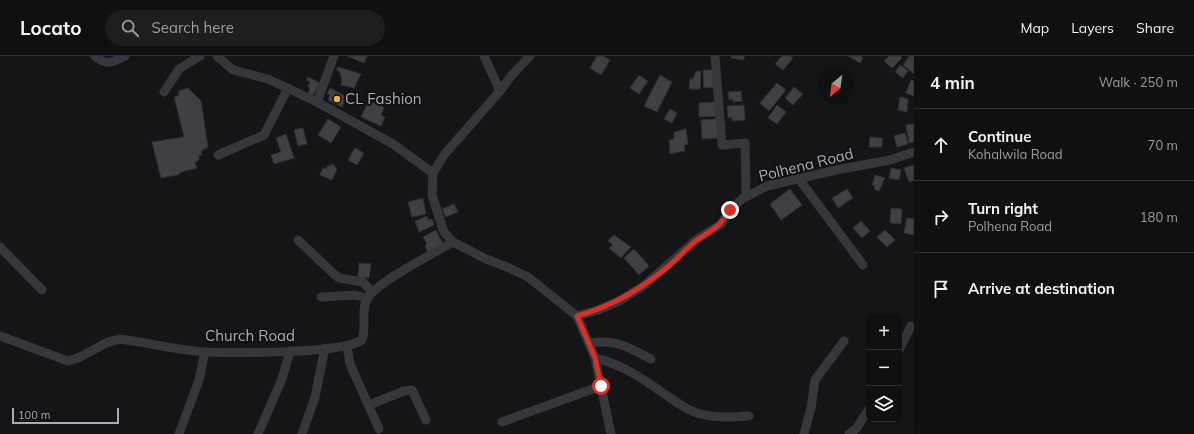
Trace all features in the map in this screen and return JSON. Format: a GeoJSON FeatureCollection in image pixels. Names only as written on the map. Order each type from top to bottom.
{"type":"FeatureCollection","features":[{"type":"Feature","properties":{"kind":"street"},"geometry":{"type":"LineString","coordinates":[[94,56],[103,62],[108,63],[125,56]]}},
{"type":"Feature","properties":{"kind":"street"},"geometry":{"type":"LineString","coordinates":[[164,92],[178,69],[200,56]]}},
{"type":"Feature","properties":{"kind":"street"},"geometry":{"type":"LineString","coordinates":[[217,56],[234,70],[268,79],[317,102],[393,144],[434,173]]}},
{"type":"Feature","properties":{"kind":"street"},"geometry":{"type":"LineString","coordinates":[[317,102],[334,56]]}},
{"type":"Feature","properties":{"kind":"street"},"geometry":{"type":"LineString","coordinates":[[484,56],[500,91]]}},
{"type":"Feature","properties":{"kind":"street"},"geometry":{"type":"LineString","coordinates":[[530,56],[444,155],[434,173],[432,195],[444,232],[454,242],[486,259],[507,266],[528,277],[577,316],[590,343],[595,358],[611,434]]}},
{"type":"Feature","properties":{"kind":"street"},"geometry":{"type":"LineString","coordinates":[[715,56],[722,145],[745,143],[746,197]]}},
{"type":"Feature","properties":{"kind":"street"},"geometry":{"type":"LineString","coordinates":[[218,155],[264,135],[288,88]]}},
{"type":"Feature","properties":{"kind":"street","name":"Polhena Road"},"geometry":{"type":"LineString","coordinates":[[577,316],[598,310],[621,300],[646,284],[696,240],[722,224],[730,210],[746,197],[766,186],[890,160],[914,152]]}},
{"type":"Feature","properties":{"kind":"street"},"geometry":{"type":"LineString","coordinates":[[799,179],[862,266]]}},
{"type":"Feature","properties":{"kind":"street"},"geometry":{"type":"LineString","coordinates":[[298,240],[339,278],[363,282],[370,295]]}},
{"type":"Feature","properties":{"kind":"street"},"geometry":{"type":"LineString","coordinates":[[321,297],[370,295],[383,283],[454,242]]}},
{"type":"Feature","properties":{"kind":"street"},"geometry":{"type":"LineString","coordinates":[[0,247],[42,290]]}},
{"type":"Feature","properties":{"kind":"street","name":"Church Road"},"geometry":{"type":"LineString","coordinates":[[0,336],[68,361],[80,358],[108,342],[121,339],[205,352],[290,351],[347,346],[362,340],[365,333],[370,295]]}},
{"type":"Feature","properties":{"kind":"street"},"geometry":{"type":"LineString","coordinates":[[902,344],[911,326]]}},
{"type":"Feature","properties":{"kind":"street"},"geometry":{"type":"LineString","coordinates":[[590,343],[606,341],[614,342],[651,360]]}},
{"type":"Feature","properties":{"kind":"street"},"geometry":{"type":"LineString","coordinates":[[804,434],[811,408],[815,380],[844,341]]}},
{"type":"Feature","properties":{"kind":"street"},"geometry":{"type":"LineString","coordinates":[[347,346],[350,364],[379,429]]}},
{"type":"Feature","properties":{"kind":"street"},"geometry":{"type":"LineString","coordinates":[[302,434],[315,397],[325,348]]}},
{"type":"Feature","properties":{"kind":"street"},"geometry":{"type":"LineString","coordinates":[[258,434],[282,379],[290,351]]}},
{"type":"Feature","properties":{"kind":"street"},"geometry":{"type":"LineString","coordinates":[[179,434],[199,380],[205,352]]}},
{"type":"Feature","properties":{"kind":"street"},"geometry":{"type":"LineString","coordinates":[[595,358],[612,362],[629,370],[685,408],[699,414],[730,418],[749,416]]}},
{"type":"Feature","properties":{"kind":"street"},"geometry":{"type":"LineString","coordinates":[[502,422],[601,386]]}},
{"type":"Feature","properties":{"kind":"street"},"geometry":{"type":"LineString","coordinates":[[369,405],[408,389],[412,390],[426,420]]}},
{"type":"Feature","properties":{"kind":"street"},"geometry":{"type":"LineString","coordinates":[[849,434],[856,429],[866,414]]}},
{"type":"Feature","properties":{"kind":"building"},"geometry":{"type":"Polygon","coordinates":[[[347,56],[367,56],[364,63],[347,56]]]}},
{"type":"Feature","properties":{"kind":"building"},"geometry":{"type":"Polygon","coordinates":[[[597,56],[603,56],[610,60],[601,75],[590,68],[597,56]]]}},
{"type":"Feature","properties":{"kind":"building"},"geometry":{"type":"Polygon","coordinates":[[[731,56],[744,56],[744,60],[731,58],[731,56]]]}},
{"type":"Feature","properties":{"kind":"building"},"geometry":{"type":"Polygon","coordinates":[[[782,56],[790,56],[793,58],[783,70],[775,64],[782,56]]]}},
{"type":"Feature","properties":{"kind":"building"},"geometry":{"type":"Polygon","coordinates":[[[848,56],[861,56],[863,58],[860,63],[848,56]]]}},
{"type":"Feature","properties":{"kind":"building"},"geometry":{"type":"Polygon","coordinates":[[[889,56],[900,56],[902,58],[892,68],[884,61],[889,56]]]}},
{"type":"Feature","properties":{"kind":"building"},"geometry":{"type":"Polygon","coordinates":[[[909,57],[914,61],[914,74],[903,65],[909,57]]]}},
{"type":"Feature","properties":{"kind":"building"},"geometry":{"type":"Polygon","coordinates":[[[900,65],[908,71],[903,78],[895,72],[900,65]]]}},
{"type":"Feature","properties":{"kind":"building"},"geometry":{"type":"Polygon","coordinates":[[[338,67],[361,74],[354,88],[341,85],[342,82],[340,72],[336,70],[338,67]]]}},
{"type":"Feature","properties":{"kind":"building"},"geometry":{"type":"Polygon","coordinates":[[[703,70],[713,70],[714,87],[704,88],[703,70]]]}},
{"type":"Feature","properties":{"kind":"building"},"geometry":{"type":"Polygon","coordinates":[[[696,71],[701,71],[700,89],[689,89],[690,79],[693,79],[696,71]]]}},
{"type":"Feature","properties":{"kind":"building"},"geometry":{"type":"Polygon","coordinates":[[[639,75],[648,81],[639,94],[630,88],[639,75]]]}},
{"type":"Feature","properties":{"kind":"building"},"geometry":{"type":"Polygon","coordinates":[[[660,75],[672,82],[657,112],[644,106],[660,75]]]}},
{"type":"Feature","properties":{"kind":"building"},"geometry":{"type":"Polygon","coordinates":[[[308,77],[320,83],[313,95],[308,93],[310,82],[306,80],[308,77]]]}},
{"type":"Feature","properties":{"kind":"building"},"geometry":{"type":"Polygon","coordinates":[[[911,80],[914,81],[914,96],[906,93],[911,80]]]}},
{"type":"Feature","properties":{"kind":"building"},"geometry":{"type":"Polygon","coordinates":[[[777,83],[786,90],[769,111],[760,103],[777,83]]]}},
{"type":"Feature","properties":{"kind":"building"},"geometry":{"type":"Polygon","coordinates":[[[794,87],[803,94],[793,105],[785,98],[794,87]]]}},
{"type":"Feature","properties":{"kind":"building"},"geometry":{"type":"Polygon","coordinates":[[[188,88],[201,101],[208,147],[201,151],[202,155],[199,155],[199,160],[195,163],[197,168],[181,172],[178,175],[161,178],[152,142],[184,137],[174,97],[178,96],[179,91],[188,88]]]}},
{"type":"Feature","properties":{"kind":"building","name":"CL Fashion"},"geometry":{"type":"Polygon","coordinates":[[[330,88],[347,97],[342,107],[328,100],[330,95],[327,94],[330,88]]]}},
{"type":"Feature","properties":{"kind":"building"},"geometry":{"type":"Polygon","coordinates":[[[741,91],[742,101],[733,102],[733,99],[729,100],[728,92],[741,91]]]}},
{"type":"Feature","properties":{"kind":"building"},"geometry":{"type":"Polygon","coordinates":[[[900,97],[908,99],[907,112],[898,110],[900,97]]]}},
{"type":"Feature","properties":{"kind":"building"},"geometry":{"type":"Polygon","coordinates":[[[368,102],[381,104],[384,108],[381,115],[385,117],[381,126],[361,117],[368,102]]]}},
{"type":"Feature","properties":{"kind":"building"},"geometry":{"type":"Polygon","coordinates":[[[716,102],[717,116],[699,117],[699,103],[716,102]]]}},
{"type":"Feature","properties":{"kind":"building"},"geometry":{"type":"Polygon","coordinates":[[[744,105],[745,120],[732,121],[732,117],[728,118],[727,106],[744,105]]]}},
{"type":"Feature","properties":{"kind":"building"},"geometry":{"type":"Polygon","coordinates":[[[777,105],[786,112],[777,124],[768,118],[777,105]]]}},
{"type":"Feature","properties":{"kind":"building"},"geometry":{"type":"Polygon","coordinates":[[[670,109],[677,113],[672,123],[664,119],[670,109]]]}},
{"type":"Feature","properties":{"kind":"building"},"geometry":{"type":"Polygon","coordinates":[[[328,119],[341,127],[331,143],[318,135],[328,119]]]}},
{"type":"Feature","properties":{"kind":"building"},"geometry":{"type":"Polygon","coordinates":[[[717,119],[718,138],[702,139],[701,120],[717,119]]]}},
{"type":"Feature","properties":{"kind":"building"},"geometry":{"type":"Polygon","coordinates":[[[914,124],[914,142],[909,143],[906,125],[914,124]]]}},
{"type":"Feature","properties":{"kind":"building"},"geometry":{"type":"Polygon","coordinates":[[[303,128],[307,144],[298,146],[294,130],[303,128]]]}},
{"type":"Feature","properties":{"kind":"building"},"geometry":{"type":"Polygon","coordinates":[[[686,129],[688,144],[684,145],[685,151],[670,154],[669,140],[674,139],[674,132],[686,129]]]}},
{"type":"Feature","properties":{"kind":"building"},"geometry":{"type":"Polygon","coordinates":[[[905,133],[908,144],[897,147],[894,136],[905,133]]]}},
{"type":"Feature","properties":{"kind":"building"},"geometry":{"type":"Polygon","coordinates":[[[286,134],[294,158],[274,164],[271,155],[281,152],[276,138],[286,134]]]}},
{"type":"Feature","properties":{"kind":"building"},"geometry":{"type":"Polygon","coordinates":[[[870,137],[882,138],[882,147],[869,147],[870,137]]]}},
{"type":"Feature","properties":{"kind":"building"},"geometry":{"type":"Polygon","coordinates":[[[355,148],[364,153],[357,165],[348,160],[355,148]]]}},
{"type":"Feature","properties":{"kind":"building"},"geometry":{"type":"Polygon","coordinates":[[[826,155],[827,162],[818,164],[816,158],[826,155]]]}},
{"type":"Feature","properties":{"kind":"building"},"geometry":{"type":"Polygon","coordinates":[[[332,163],[337,169],[332,180],[320,175],[323,168],[326,169],[328,165],[331,166],[332,163]]]}},
{"type":"Feature","properties":{"kind":"building"},"geometry":{"type":"Polygon","coordinates":[[[914,165],[914,180],[909,182],[904,168],[914,165]]]}},
{"type":"Feature","properties":{"kind":"building"},"geometry":{"type":"Polygon","coordinates":[[[891,168],[901,170],[899,180],[889,178],[891,168]]]}},
{"type":"Feature","properties":{"kind":"building"},"geometry":{"type":"Polygon","coordinates":[[[875,175],[885,178],[879,191],[874,189],[875,186],[872,185],[875,175]]]}},
{"type":"Feature","properties":{"kind":"building"},"geometry":{"type":"Polygon","coordinates":[[[790,189],[802,205],[781,220],[770,204],[790,189]]]}},
{"type":"Feature","properties":{"kind":"building"},"geometry":{"type":"Polygon","coordinates":[[[847,189],[853,198],[838,208],[832,198],[847,189]]]}},
{"type":"Feature","properties":{"kind":"building"},"geometry":{"type":"Polygon","coordinates":[[[423,198],[426,214],[412,217],[408,202],[423,198]]]}},
{"type":"Feature","properties":{"kind":"building"},"geometry":{"type":"Polygon","coordinates":[[[454,204],[458,212],[446,217],[442,209],[454,204]]]}},
{"type":"Feature","properties":{"kind":"building"},"geometry":{"type":"Polygon","coordinates":[[[891,208],[902,209],[901,224],[890,223],[891,208]]]}},
{"type":"Feature","properties":{"kind":"building"},"geometry":{"type":"Polygon","coordinates":[[[427,216],[428,220],[432,219],[434,225],[419,232],[415,221],[427,216]]]}},
{"type":"Feature","properties":{"kind":"building"},"geometry":{"type":"Polygon","coordinates":[[[907,218],[914,219],[914,235],[904,233],[907,218]]]}},
{"type":"Feature","properties":{"kind":"building"},"geometry":{"type":"Polygon","coordinates":[[[861,221],[870,231],[862,238],[853,228],[861,221]]]}},
{"type":"Feature","properties":{"kind":"building"},"geometry":{"type":"Polygon","coordinates":[[[436,230],[443,244],[428,252],[425,246],[427,244],[423,237],[436,230]]]}},
{"type":"Feature","properties":{"kind":"building"},"geometry":{"type":"Polygon","coordinates":[[[885,230],[895,240],[887,247],[877,237],[885,230]]]}},
{"type":"Feature","properties":{"kind":"building"},"geometry":{"type":"Polygon","coordinates":[[[614,235],[631,247],[621,258],[609,248],[613,245],[608,241],[614,235]]]}},
{"type":"Feature","properties":{"kind":"building"},"geometry":{"type":"Polygon","coordinates":[[[634,249],[649,266],[639,275],[624,258],[634,249]]]}},
{"type":"Feature","properties":{"kind":"building"},"geometry":{"type":"Polygon","coordinates":[[[359,263],[371,264],[369,278],[358,277],[359,263]]]}},
{"type":"Feature","properties":{"kind":"place","name":"CL Fashion"},"geometry":{"type":"Point","coordinates":[337,99]}},
{"type":"Feature","properties":{"kind":"route"},"geometry":{"type":"LineString","coordinates":[[601,386],[590,343],[577,316],[598,310],[621,300],[646,284],[696,240],[722,224],[730,210]]}}]}
